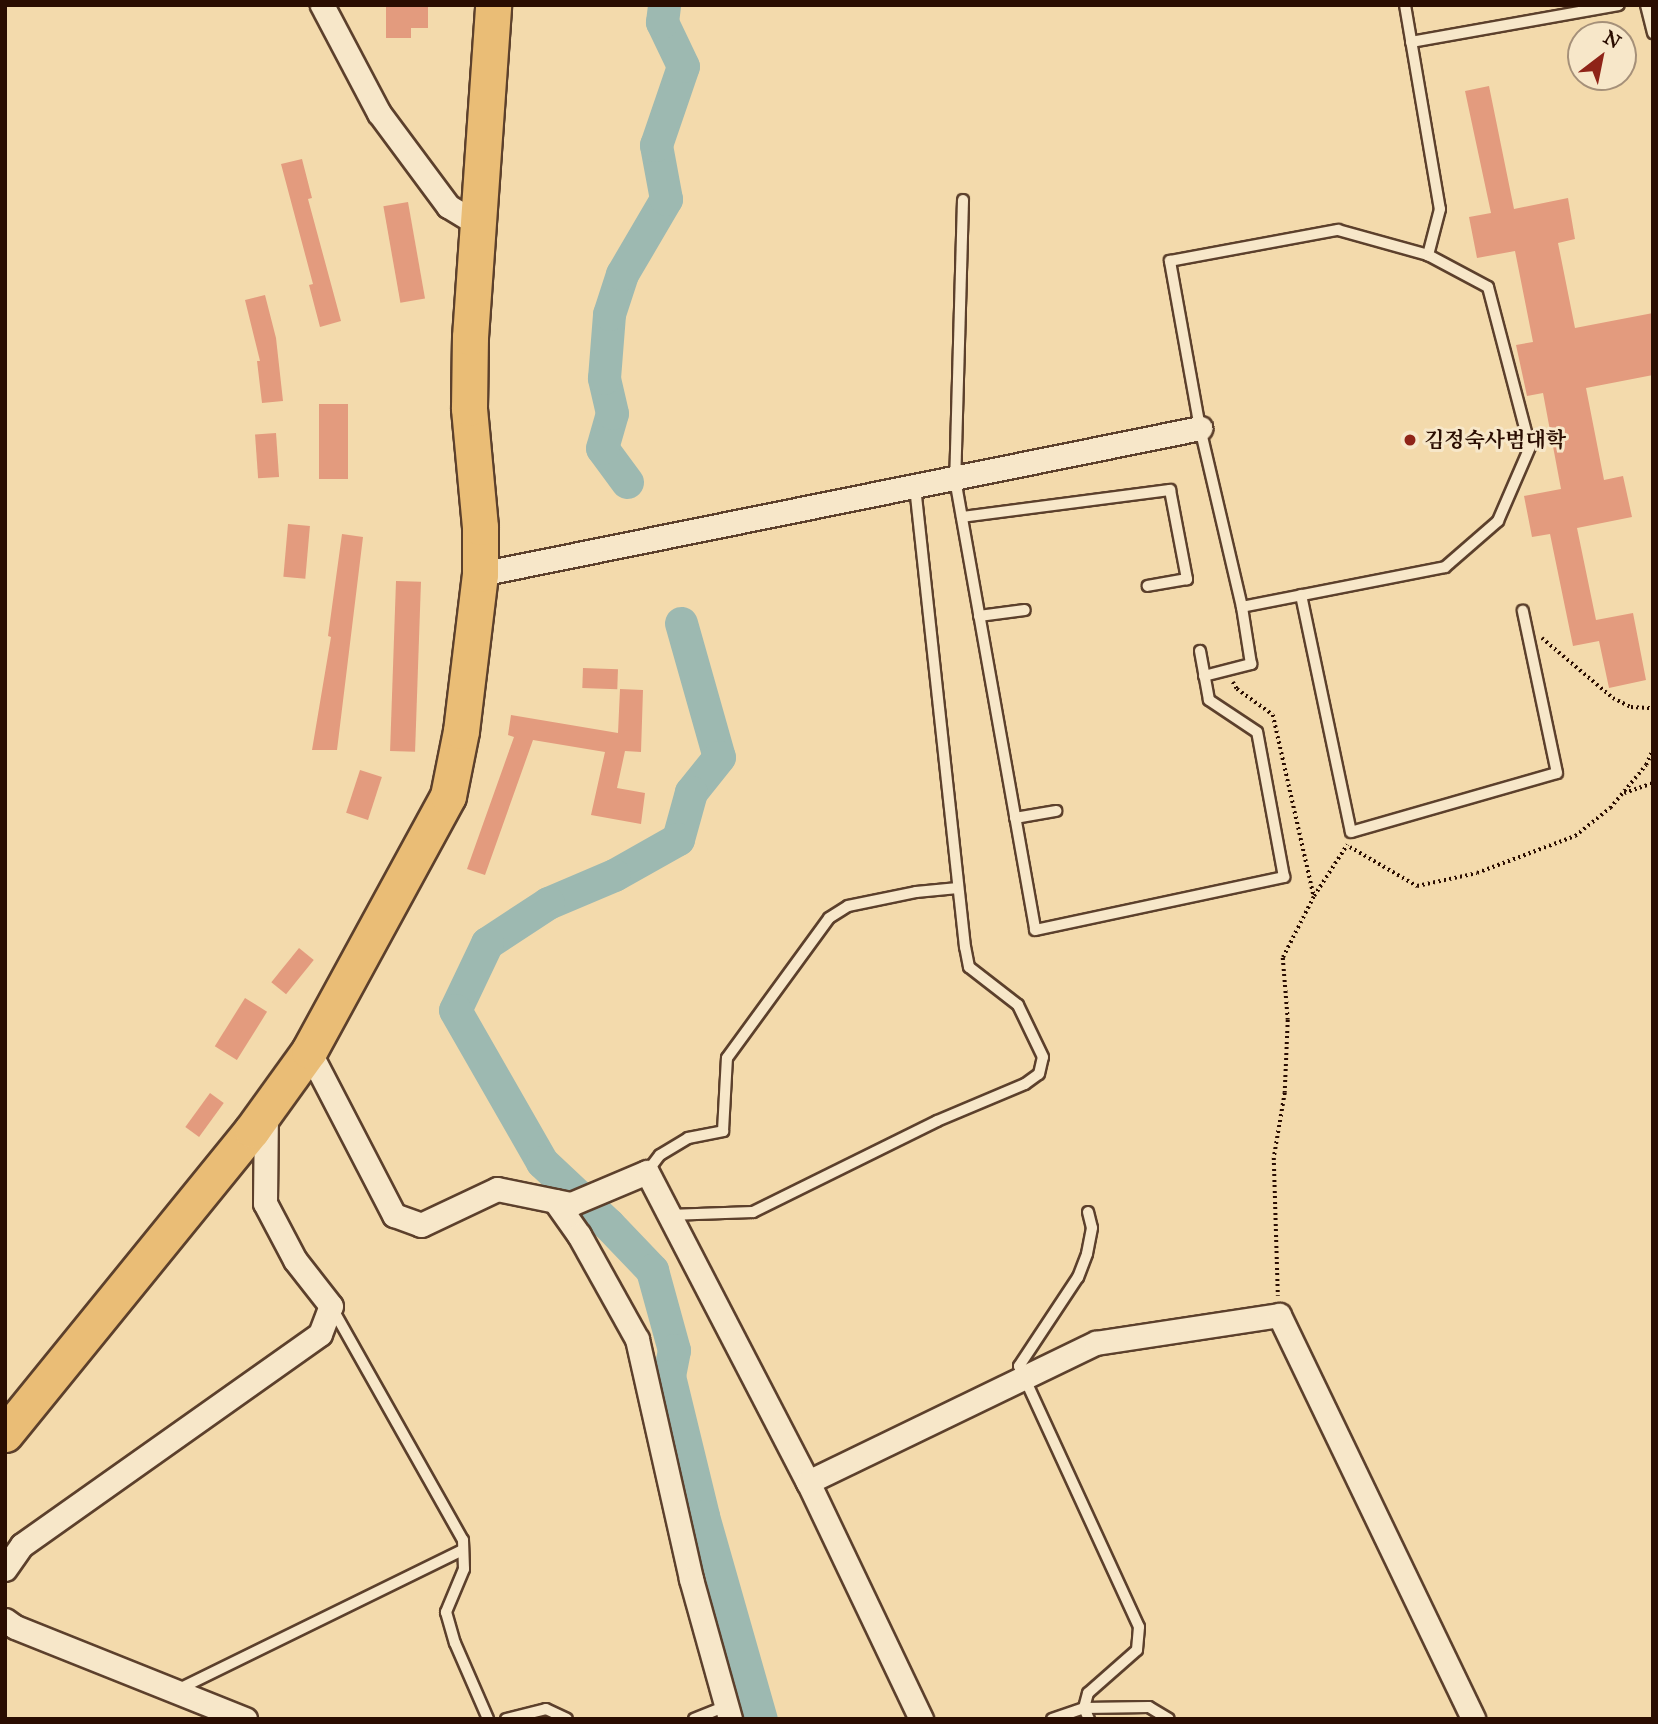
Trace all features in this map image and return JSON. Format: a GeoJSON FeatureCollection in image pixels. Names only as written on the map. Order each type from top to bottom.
{"type":"FeatureCollection","features":[{"type":"Feature","properties":{"kind":"main road"},"geometry":{"type":"LineString","coordinates":[[5,1434],[266,1110],[309,1051],[448,796],[461,731],[480,574],[480,527],[469,408],[470,337],[493,5]]}},
{"type":"Feature","properties":{"kind":"street"},"geometry":{"type":"LineString","coordinates":[[322,5],[379,113],[448,206],[478,225]]}},
{"type":"Feature","properties":{"kind":"street"},"geometry":{"type":"LineString","coordinates":[[480,574],[1200,428]]}},
{"type":"Feature","properties":{"kind":"street"},"geometry":{"type":"LineString","coordinates":[[309,1051],[394,1215],[421,1225],[497,1189],[563,1202],[598,1192],[647,1172],[808,1482],[921,1719]]}},
{"type":"Feature","properties":{"kind":"street"},"geometry":{"type":"LineString","coordinates":[[5,1569],[22,1545],[320,1334],[331,1306],[295,1260],[265,1203],[266,1110]]}},
{"type":"Feature","properties":{"kind":"street"},"geometry":{"type":"LineString","coordinates":[[563,1202],[637,1339],[691,1580],[728,1712]]}},
{"type":"Feature","properties":{"kind":"street"},"geometry":{"type":"LineString","coordinates":[[808,1482],[1096,1343],[1279,1315],[1473,1719]]}},
{"type":"Feature","properties":{"kind":"street"},"geometry":{"type":"LineString","coordinates":[[5,1417],[70,1353]]}},
{"type":"Feature","properties":{"kind":"street"},"geometry":{"type":"LineString","coordinates":[[5,1620],[15,1627],[245,1719]]}},
{"type":"Feature","properties":{"kind":"lane"},"geometry":{"type":"LineString","coordinates":[[1405,5],[1440,209],[1428,255]]}},
{"type":"Feature","properties":{"kind":"lane"},"geometry":{"type":"LineString","coordinates":[[1411,43],[1619,5]]}},
{"type":"Feature","properties":{"kind":"lane"},"geometry":{"type":"LineString","coordinates":[[1646,5],[1653,33]]}},
{"type":"Feature","properties":{"kind":"lane"},"geometry":{"type":"LineString","coordinates":[[963,200],[955,479],[1035,930],[1284,877],[1257,732],[1209,700],[1199,651]]}},
{"type":"Feature","properties":{"kind":"lane"},"geometry":{"type":"LineString","coordinates":[[1205,676],[1251,664],[1242,607],[1200,428],[1170,261],[1338,230],[1428,255],[1488,287],[1530,447],[1498,520],[1445,567],[1242,607]]}},
{"type":"Feature","properties":{"kind":"lane"},"geometry":{"type":"LineString","coordinates":[[669,1215],[753,1212],[937,1121],[1025,1084],[1039,1074],[1043,1057],[1018,1005],[970,967],[958,888],[915,487]]}},
{"type":"Feature","properties":{"kind":"lane"},"geometry":{"type":"LineString","coordinates":[[962,517],[1170,491],[1188,579],[1148,586]]}},
{"type":"Feature","properties":{"kind":"lane"},"geometry":{"type":"LineString","coordinates":[[1301,595],[1351,832],[1557,773],[1523,611]]}},
{"type":"Feature","properties":{"kind":"lane"},"geometry":{"type":"LineString","coordinates":[[979,616],[1025,610]]}},
{"type":"Feature","properties":{"kind":"lane"},"geometry":{"type":"LineString","coordinates":[[1015,818],[1056,811]]}},
{"type":"Feature","properties":{"kind":"lane"},"geometry":{"type":"LineString","coordinates":[[647,1172],[660,1155],[688,1138],[723,1131],[727,1058],[829,918],[848,906],[916,892],[958,888]]}},
{"type":"Feature","properties":{"kind":"lane"},"geometry":{"type":"LineString","coordinates":[[1087,1713],[1088,1693],[1137,1650],[1139,1627],[1018,1366],[1078,1276],[1087,1254],[1092,1228],[1088,1212]]}},
{"type":"Feature","properties":{"kind":"lane"},"geometry":{"type":"LineString","coordinates":[[331,1306],[463,1540],[464,1569],[446,1612],[455,1643],[488,1719]]}},
{"type":"Feature","properties":{"kind":"lane"},"geometry":{"type":"LineString","coordinates":[[175,1691],[464,1550]]}},
{"type":"Feature","properties":{"kind":"lane"},"geometry":{"type":"LineString","coordinates":[[1052,1719],[1149,1707],[1169,1719]]}},
{"type":"Feature","properties":{"kind":"lane"},"geometry":{"type":"LineString","coordinates":[[506,1719],[546,1709],[567,1719]]}},
{"type":"Feature","properties":{"kind":"lane"},"geometry":{"type":"LineString","coordinates":[[694,1719],[728,1712]]}},
{"type":"Feature","properties":{"kind":"path"},"geometry":{"type":"LineString","coordinates":[[1527,629],[1548,641],[1614,698],[1631,706],[1653,708]]}},
{"type":"Feature","properties":{"kind":"path"},"geometry":{"type":"LineString","coordinates":[[1226,670],[1237,689],[1273,715],[1314,897]]}},
{"type":"Feature","properties":{"kind":"path"},"geometry":{"type":"LineString","coordinates":[[1347,845],[1417,886],[1477,873],[1575,836],[1610,808],[1646,765],[1653,748]]}},
{"type":"Feature","properties":{"kind":"path"},"geometry":{"type":"LineString","coordinates":[[1622,794],[1653,783]]}},
{"type":"Feature","properties":{"kind":"path"},"geometry":{"type":"LineString","coordinates":[[1279,1315],[1274,1158],[1285,1093],[1288,1020],[1283,958],[1314,897],[1347,845],[1351,832]]}},
{"type":"Feature","properties":{"kind":"building"},"geometry":{"type":"Polygon","coordinates":[[[386,5],[428,5],[428,28],[411,28],[411,38],[386,38],[386,5]]]}},
{"type":"Feature","properties":{"kind":"building"},"geometry":{"type":"Polygon","coordinates":[[[1489,86],[1514,209],[1568,198],[1575,239],[1558,243],[1575,328],[1653,313],[1653,375],[1586,388],[1604,480],[1623,476],[1632,517],[1577,528],[1596,620],[1633,613],[1646,680],[1609,688],[1599,641],[1573,646],[1550,534],[1532,537],[1524,496],[1561,489],[1543,393],[1527,396],[1516,345],[1533,342],[1515,251],[1477,258],[1469,217],[1491,213],[1465,91],[1489,86]]]}},
{"type":"Feature","properties":{"kind":"building"},"geometry":{"type":"Polygon","coordinates":[[[302,159],[312,198],[308,199],[341,321],[320,327],[309,285],[313,284],[281,164],[302,159]]]}},
{"type":"Feature","properties":{"kind":"building"},"geometry":{"type":"Polygon","coordinates":[[[408,202],[425,299],[400,303],[383,206],[408,202]]]}},
{"type":"Feature","properties":{"kind":"building"},"geometry":{"type":"Polygon","coordinates":[[[265,295],[276,338],[283,401],[262,403],[257,361],[260,361],[245,300],[265,295]]]}},
{"type":"Feature","properties":{"kind":"building"},"geometry":{"type":"Polygon","coordinates":[[[319,404],[348,404],[348,479],[319,479],[319,404]]]}},
{"type":"Feature","properties":{"kind":"building"},"geometry":{"type":"Polygon","coordinates":[[[276,433],[279,477],[258,478],[255,434],[276,433]]]}},
{"type":"Feature","properties":{"kind":"building"},"geometry":{"type":"Polygon","coordinates":[[[288,524],[310,526],[305,579],[283,577],[288,524]]]}},
{"type":"Feature","properties":{"kind":"building"},"geometry":{"type":"Polygon","coordinates":[[[342,534],[363,537],[337,750],[312,750],[331,637],[328,636],[342,534]]]}},
{"type":"Feature","properties":{"kind":"building"},"geometry":{"type":"Polygon","coordinates":[[[396,581],[421,582],[415,752],[390,751],[396,581]]]}},
{"type":"Feature","properties":{"kind":"building"},"geometry":{"type":"Polygon","coordinates":[[[583,668],[618,669],[617,689],[582,688],[583,668]]]}},
{"type":"Feature","properties":{"kind":"building"},"geometry":{"type":"Polygon","coordinates":[[[620,689],[643,690],[641,752],[625,751],[617,788],[645,793],[641,824],[591,815],[605,752],[533,740],[485,875],[467,869],[514,737],[508,735],[511,715],[618,733],[620,689]]]}},
{"type":"Feature","properties":{"kind":"building"},"geometry":{"type":"Polygon","coordinates":[[[360,770],[382,777],[368,820],[346,813],[360,770]]]}},
{"type":"Feature","properties":{"kind":"building"},"geometry":{"type":"Polygon","coordinates":[[[299,948],[314,960],[286,994],[271,982],[299,948]]]}},
{"type":"Feature","properties":{"kind":"building"},"geometry":{"type":"Polygon","coordinates":[[[245,998],[267,1012],[237,1060],[215,1046],[245,998]]]}},
{"type":"Feature","properties":{"kind":"building"},"geometry":{"type":"Polygon","coordinates":[[[210,1093],[224,1103],[199,1137],[185,1127],[210,1093]]]}},
{"type":"Feature","properties":{"kind":"waterway"},"geometry":{"type":"LineString","coordinates":[[627,482],[602,448],[612,413],[604,378],[609,314],[622,274],[666,199],[656,145],[683,66],[662,22],[664,5]]}},
{"type":"Feature","properties":{"kind":"waterway"},"geometry":{"type":"LineString","coordinates":[[681,623],[719,757],[691,792],[678,839],[614,875],[548,903],[487,943],[455,1010],[542,1162],[652,1270],[674,1350],[669,1376],[703,1516],[761,1719]]}},
{"type":"Feature","properties":{"kind":"place","name":"김정숙사범대학"},"geometry":{"type":"Point","coordinates":[1410,440]}}]}
